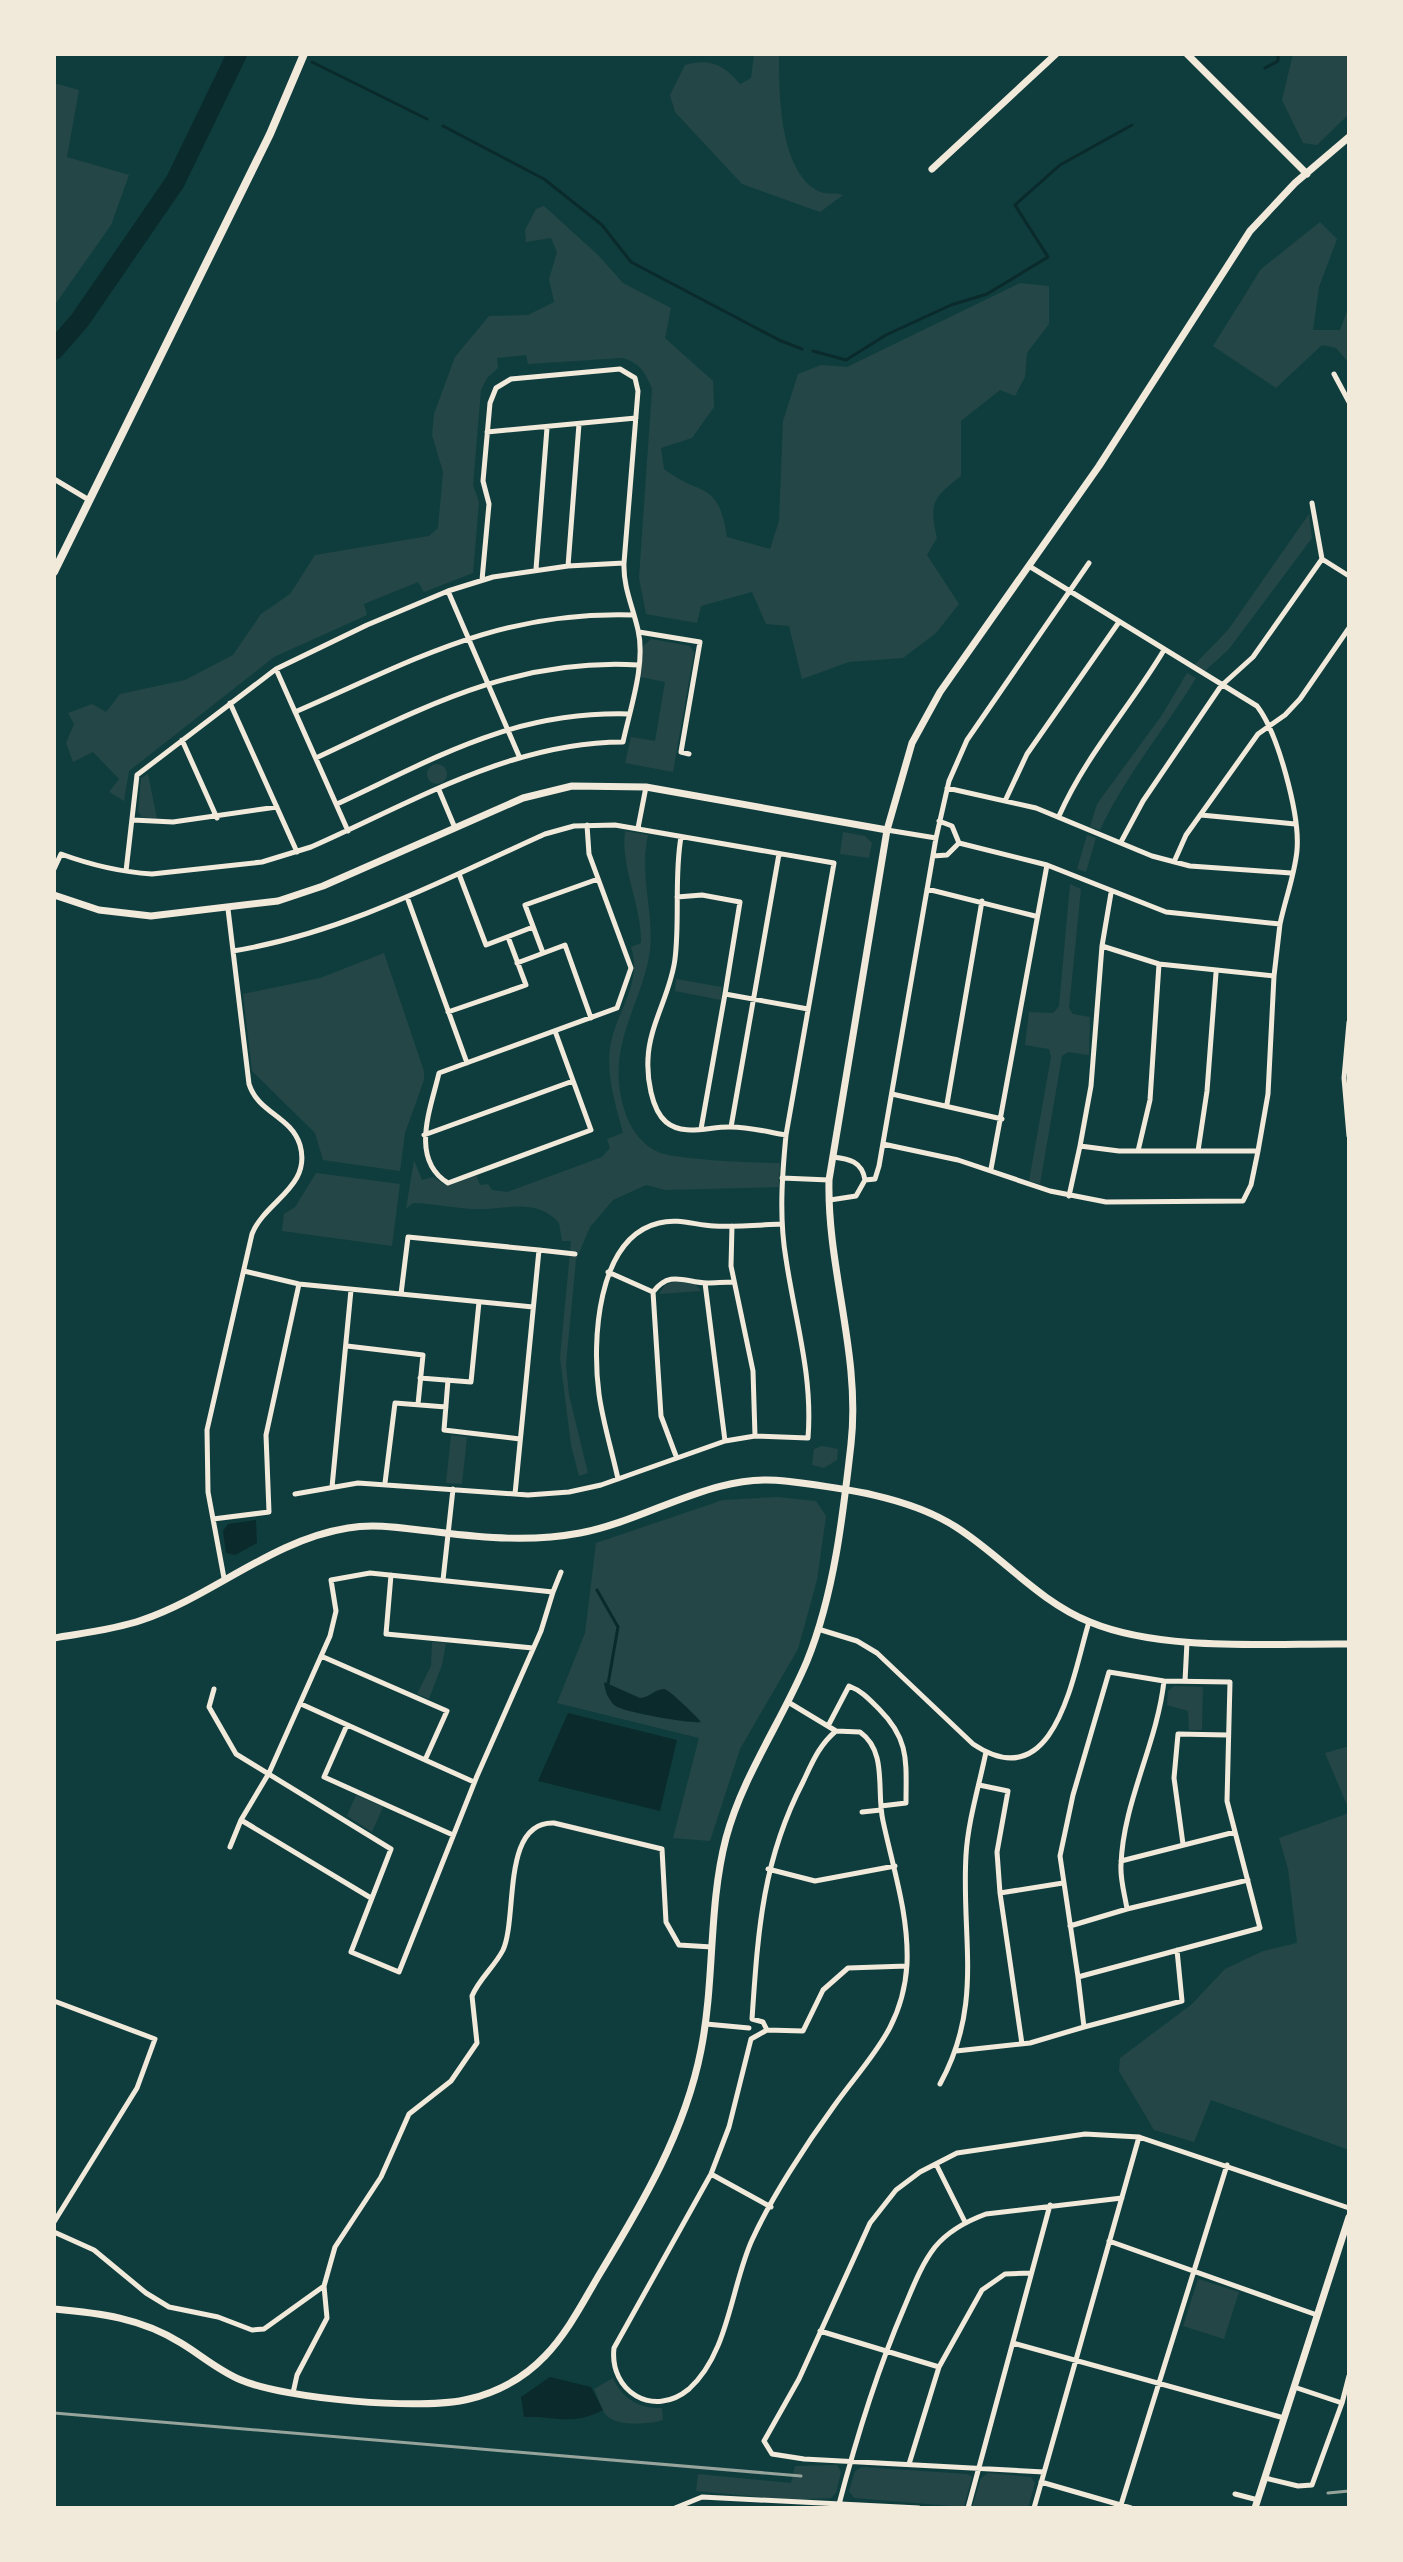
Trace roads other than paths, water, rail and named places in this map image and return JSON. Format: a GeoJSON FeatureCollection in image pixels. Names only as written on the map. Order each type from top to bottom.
{"type":"FeatureCollection","features":[{"type":"Feature","properties":{"kind":"main road"},"geometry":{"type":"LineString","coordinates":[[54,572],[270,134],[304,54]]}},
{"type":"Feature","properties":{"kind":"street"},"geometry":{"type":"LineString","coordinates":[[932,169],[1056,54]]}},
{"type":"Feature","properties":{"kind":"street"},"geometry":{"type":"LineString","coordinates":[[1187,54],[1307,174]]}},
{"type":"Feature","properties":{"kind":"street"},"geometry":{"type":"LineString","coordinates":[[54,2309],[133,2320],[183,2344],[227,2374],[264,2389],[450,2403],[491,2392],[534,2366],[569,2324],[662,2164],[684,2113],[706,2024],[726,1837],[747,1781],[788,1702],[818,1629],[844,1491],[853,1419],[853,1379],[830,1230],[829,1180],[887,830],[903,768],[924,720],[1099,466],[1250,231],[1349,137]]}},
{"type":"Feature","properties":{"kind":"street"},"geometry":{"type":"LineString","coordinates":[[54,869],[61,854],[90,865],[126,871],[178,872],[262,862],[297,852],[348,831],[519,756],[572,744],[623,742],[638,665],[639,632],[623,577],[638,384],[631,373],[620,369],[592,371],[502,383],[492,394],[483,481],[489,504],[482,580]]}},
{"type":"Feature","properties":{"kind":"street"},"geometry":{"type":"LineString","coordinates":[[1334,374],[1349,402]]}},
{"type":"Feature","properties":{"kind":"street"},"geometry":{"type":"LineString","coordinates":[[487,432],[636,418]]}},
{"type":"Feature","properties":{"kind":"street"},"geometry":{"type":"LineString","coordinates":[[568,566],[579,424]]}},
{"type":"Feature","properties":{"kind":"street"},"geometry":{"type":"LineString","coordinates":[[536,569],[547,428]]}},
{"type":"Feature","properties":{"kind":"street"},"geometry":{"type":"LineString","coordinates":[[54,479],[89,500]]}},
{"type":"Feature","properties":{"kind":"street"},"geometry":{"type":"LineString","coordinates":[[1121,842],[1143,801],[1221,686],[1253,657],[1322,559],[1312,503]]}},
{"type":"Feature","properties":{"kind":"street"},"geometry":{"type":"LineString","coordinates":[[1322,559],[1349,576]]}},
{"type":"Feature","properties":{"kind":"street"},"geometry":{"type":"LineString","coordinates":[[126,871],[137,775],[276,669],[448,591],[482,580],[536,569],[624,563]]}},
{"type":"Feature","properties":{"kind":"street"},"geometry":{"type":"LineString","coordinates":[[865,1180],[875,1179],[883,1144],[947,788],[967,740],[1089,563]]}},
{"type":"Feature","properties":{"kind":"street"},"geometry":{"type":"LineString","coordinates":[[883,1144],[991,1169],[1069,1196],[1130,1204],[1238,1203],[1248,1194],[1268,1094],[1280,924],[1297,853],[1295,824],[1270,724],[1257,706],[1028,565]]}},
{"type":"Feature","properties":{"kind":"street"},"geometry":{"type":"LineString","coordinates":[[448,591],[519,756]]}},
{"type":"Feature","properties":{"kind":"street"},"geometry":{"type":"LineString","coordinates":[[295,712],[468,637],[544,618],[633,615]]}},
{"type":"Feature","properties":{"kind":"street"},"geometry":{"type":"LineString","coordinates":[[1005,801],[1027,754],[1119,622]]}},
{"type":"Feature","properties":{"kind":"street"},"geometry":{"type":"LineString","coordinates":[[1174,862],[1200,815],[1258,734],[1285,715],[1300,699],[1349,628]]}},
{"type":"Feature","properties":{"kind":"street"},"geometry":{"type":"LineString","coordinates":[[639,632],[700,642],[681,752],[689,754]]}},
{"type":"Feature","properties":{"kind":"street"},"geometry":{"type":"LineString","coordinates":[[1059,816],[1080,772],[1124,715],[1164,650]]}},
{"type":"Feature","properties":{"kind":"street"},"geometry":{"type":"LineString","coordinates":[[316,758],[489,682],[559,666],[638,665]]}},
{"type":"Feature","properties":{"kind":"street"},"geometry":{"type":"LineString","coordinates":[[276,669],[348,831]]}},
{"type":"Feature","properties":{"kind":"street"},"geometry":{"type":"LineString","coordinates":[[230,703],[297,852]]}},
{"type":"Feature","properties":{"kind":"street"},"geometry":{"type":"LineString","coordinates":[[337,804],[509,727],[576,714],[629,714]]}},
{"type":"Feature","properties":{"kind":"street"},"geometry":{"type":"LineString","coordinates":[[182,740],[217,818]]}},
{"type":"Feature","properties":{"kind":"street"},"geometry":{"type":"LineString","coordinates":[[54,895],[99,910],[129,915],[228,909],[293,897],[540,792],[591,784],[646,787],[936,838]]}},
{"type":"Feature","properties":{"kind":"street"},"geometry":{"type":"LineString","coordinates":[[638,828],[646,787]]}},
{"type":"Feature","properties":{"kind":"street"},"geometry":{"type":"LineString","coordinates":[[947,788],[1059,816],[1174,862],[1228,871],[1291,873]]}},
{"type":"Feature","properties":{"kind":"street"},"geometry":{"type":"LineString","coordinates":[[439,790],[455,828]]}},
{"type":"Feature","properties":{"kind":"street"},"geometry":{"type":"LineString","coordinates":[[133,820],[157,823],[217,818],[277,807]]}},
{"type":"Feature","properties":{"kind":"street"},"geometry":{"type":"LineString","coordinates":[[1200,815],[1295,824]]}},
{"type":"Feature","properties":{"kind":"street"},"geometry":{"type":"LineString","coordinates":[[939,821],[952,826],[959,843]]}},
{"type":"Feature","properties":{"kind":"street"},"geometry":{"type":"LineString","coordinates":[[555,1031],[591,1130],[448,1183],[437,1177],[423,1135],[439,1073],[617,1008],[631,968],[589,854],[587,825]]}},
{"type":"Feature","properties":{"kind":"street"},"geometry":{"type":"LineString","coordinates":[[233,951],[316,934],[407,897],[545,834],[587,825],[638,828],[834,863],[786,1135],[782,1178],[781,1224],[808,1368],[808,1438],[755,1436],[725,1441],[618,1479],[569,1492],[515,1494],[385,1483],[332,1487],[295,1494]]}},
{"type":"Feature","properties":{"kind":"street"},"geometry":{"type":"LineString","coordinates":[[681,837],[675,870],[676,958],[671,985],[649,1047],[649,1078],[656,1108],[665,1121],[678,1129],[731,1127],[786,1135]]}},
{"type":"Feature","properties":{"kind":"street"},"geometry":{"type":"LineString","coordinates":[[933,856],[947,855],[959,843]]}},
{"type":"Feature","properties":{"kind":"street"},"geometry":{"type":"LineString","coordinates":[[959,843],[1047,865],[1111,893],[1178,914],[1280,924]]}},
{"type":"Feature","properties":{"kind":"street"},"geometry":{"type":"LineString","coordinates":[[731,1127],[779,854]]}},
{"type":"Feature","properties":{"kind":"street"},"geometry":{"type":"LineString","coordinates":[[991,1169],[1035,916],[1047,865]]}},
{"type":"Feature","properties":{"kind":"street"},"geometry":{"type":"LineString","coordinates":[[459,873],[486,945],[533,927]]}},
{"type":"Feature","properties":{"kind":"street"},"geometry":{"type":"LineString","coordinates":[[543,953],[525,905],[598,879]]}},
{"type":"Feature","properties":{"kind":"street"},"geometry":{"type":"LineString","coordinates":[[927,889],[1035,916]]}},
{"type":"Feature","properties":{"kind":"street"},"geometry":{"type":"LineString","coordinates":[[1069,1196],[1091,1086],[1102,946],[1111,893]]}},
{"type":"Feature","properties":{"kind":"street"},"geometry":{"type":"LineString","coordinates":[[677,897],[702,895],[740,902],[701,1129]]}},
{"type":"Feature","properties":{"kind":"street"},"geometry":{"type":"LineString","coordinates":[[407,897],[467,1063]]}},
{"type":"Feature","properties":{"kind":"street"},"geometry":{"type":"LineString","coordinates":[[947,1104],[982,901]]}},
{"type":"Feature","properties":{"kind":"street"},"geometry":{"type":"LineString","coordinates":[[224,1578],[207,1477],[207,1430],[258,1219],[295,1183],[302,1155],[290,1126],[262,1106],[251,1091],[228,909]]}},
{"type":"Feature","properties":{"kind":"street"},"geometry":{"type":"LineString","coordinates":[[448,1012],[526,985],[508,937]]}},
{"type":"Feature","properties":{"kind":"street"},"geometry":{"type":"LineString","coordinates":[[517,963],[565,945],[591,1018]]}},
{"type":"Feature","properties":{"kind":"street"},"geometry":{"type":"LineString","coordinates":[[1102,946],[1159,964],[1216,973],[1274,976]]}},
{"type":"Feature","properties":{"kind":"street"},"geometry":{"type":"LineString","coordinates":[[1138,1151],[1150,1100],[1159,964]]}},
{"type":"Feature","properties":{"kind":"street"},"geometry":{"type":"LineString","coordinates":[[1198,1151],[1207,1091],[1216,973]]}},
{"type":"Feature","properties":{"kind":"street"},"geometry":{"type":"LineString","coordinates":[[725,994],[808,1009]]}},
{"type":"Feature","properties":{"kind":"street"},"geometry":{"type":"LineString","coordinates":[[1349,1022],[1344,1078],[1349,1136]]}},
{"type":"Feature","properties":{"kind":"street"},"geometry":{"type":"LineString","coordinates":[[423,1135],[573,1081]]}},
{"type":"Feature","properties":{"kind":"street"},"geometry":{"type":"LineString","coordinates":[[892,1094],[947,1104],[1002,1119]]}},
{"type":"Feature","properties":{"kind":"street"},"geometry":{"type":"LineString","coordinates":[[1080,1146],[1138,1151],[1258,1151]]}},
{"type":"Feature","properties":{"kind":"street"},"geometry":{"type":"LineString","coordinates":[[828,1200],[856,1196],[865,1180],[862,1168],[855,1161],[832,1156]]}},
{"type":"Feature","properties":{"kind":"street"},"geometry":{"type":"LineString","coordinates":[[782,1178],[829,1180]]}},
{"type":"Feature","properties":{"kind":"street"},"geometry":{"type":"LineString","coordinates":[[618,1479],[597,1372],[608,1272],[620,1248],[646,1227],[674,1221],[732,1226],[781,1224]]}},
{"type":"Feature","properties":{"kind":"street"},"geometry":{"type":"LineString","coordinates":[[732,1226],[733,1282],[753,1371],[755,1436]]}},
{"type":"Feature","properties":{"kind":"street"},"geometry":{"type":"LineString","coordinates":[[401,1294],[408,1237],[575,1254]]}},
{"type":"Feature","properties":{"kind":"street"},"geometry":{"type":"LineString","coordinates":[[515,1494],[539,1250]]}},
{"type":"Feature","properties":{"kind":"street"},"geometry":{"type":"LineString","coordinates":[[244,1271],[299,1284],[533,1307]]}},
{"type":"Feature","properties":{"kind":"street"},"geometry":{"type":"LineString","coordinates":[[608,1272],[653,1292]]}},
{"type":"Feature","properties":{"kind":"street"},"geometry":{"type":"LineString","coordinates":[[676,1456],[661,1416],[653,1292],[664,1280],[675,1277],[705,1283],[733,1282]]}},
{"type":"Feature","properties":{"kind":"street"},"geometry":{"type":"LineString","coordinates":[[705,1283],[725,1441]]}},
{"type":"Feature","properties":{"kind":"street"},"geometry":{"type":"LineString","coordinates":[[213,1519],[269,1512],[266,1435],[299,1284]]}},
{"type":"Feature","properties":{"kind":"street"},"geometry":{"type":"LineString","coordinates":[[332,1487],[351,1290]]}},
{"type":"Feature","properties":{"kind":"street"},"geometry":{"type":"LineString","coordinates":[[420,1378],[471,1382],[479,1302]]}},
{"type":"Feature","properties":{"kind":"street"},"geometry":{"type":"LineString","coordinates":[[347,1346],[423,1355],[418,1405]]}},
{"type":"Feature","properties":{"kind":"street"},"geometry":{"type":"LineString","coordinates":[[448,1380],[444,1430],[520,1439]]}},
{"type":"Feature","properties":{"kind":"street"},"geometry":{"type":"LineString","coordinates":[[385,1483],[395,1403],[446,1407]]}},
{"type":"Feature","properties":{"kind":"street"},"geometry":{"type":"LineString","coordinates":[[54,1638],[142,1620],[285,1547],[349,1528],[384,1526],[543,1539],[582,1533],[715,1487],[750,1480],[785,1481],[844,1491],[897,1502],[944,1519],[983,1546],[1035,1591],[1089,1622],[1131,1635],[1187,1641],[1349,1644]]}},
{"type":"Feature","properties":{"kind":"street"},"geometry":{"type":"LineString","coordinates":[[443,1580],[453,1489]]}},
{"type":"Feature","properties":{"kind":"street"},"geometry":{"type":"LineString","coordinates":[[214,1689],[209,1707],[236,1754],[391,1849],[351,1952],[399,1972],[474,1782],[533,1648],[561,1572]]}},
{"type":"Feature","properties":{"kind":"street"},"geometry":{"type":"LineString","coordinates":[[230,1847],[241,1820],[269,1773],[334,1624],[335,1597],[331,1580],[346,1575],[391,1575],[553,1592]]}},
{"type":"Feature","properties":{"kind":"street"},"geometry":{"type":"LineString","coordinates":[[391,1575],[386,1634],[533,1648]]}},
{"type":"Feature","properties":{"kind":"street"},"geometry":{"type":"LineString","coordinates":[[818,1629],[857,1641],[877,1653],[986,1752],[1004,1756],[1037,1749],[1054,1732],[1089,1622]]}},
{"type":"Feature","properties":{"kind":"street"},"geometry":{"type":"LineString","coordinates":[[1185,1681],[1187,1641]]}},
{"type":"Feature","properties":{"kind":"street"},"geometry":{"type":"LineString","coordinates":[[321,1656],[447,1711],[425,1760]]}},
{"type":"Feature","properties":{"kind":"street"},"geometry":{"type":"LineString","coordinates":[[1078,1977],[1260,1928],[1227,1801],[1230,1682],[1164,1681],[1109,1672],[1073,1795],[1060,1856],[1084,2027]]}},
{"type":"Feature","properties":{"kind":"street"},"geometry":{"type":"LineString","coordinates":[[1127,1909],[1121,1861],[1136,1786],[1161,1703],[1164,1681]]}},
{"type":"Feature","properties":{"kind":"street"},"geometry":{"type":"LineString","coordinates":[[828,1726],[849,1686],[861,1691],[895,1725],[905,1753],[906,1803],[862,1812]]}},
{"type":"Feature","properties":{"kind":"street"},"geometry":{"type":"LineString","coordinates":[[788,1702],[836,1731],[860,1732],[874,1745],[878,1759],[881,1808],[895,1866],[907,1966],[896,2015],[881,2047],[833,2107],[753,2239],[720,2337],[700,2375],[688,2390],[665,2401],[640,2399],[627,2392],[616,2375],[614,2348],[711,2174],[726,2137],[751,2039],[749,2028],[761,1905],[768,1869],[785,1816],[821,1745],[836,1731]]}},
{"type":"Feature","properties":{"kind":"street"},"geometry":{"type":"LineString","coordinates":[[301,1704],[474,1782]]}},
{"type":"Feature","properties":{"kind":"street"},"geometry":{"type":"LineString","coordinates":[[347,1725],[324,1777],[453,1835]]}},
{"type":"Feature","properties":{"kind":"street"},"geometry":{"type":"LineString","coordinates":[[1183,1844],[1174,1778],[1178,1734],[1227,1735]]}},
{"type":"Feature","properties":{"kind":"street"},"geometry":{"type":"LineString","coordinates":[[940,2084],[956,2051],[970,1974],[966,1851],[986,1752]]}},
{"type":"Feature","properties":{"kind":"street"},"geometry":{"type":"LineString","coordinates":[[979,1785],[1008,1791],[997,1852],[1022,2044]]}},
{"type":"Feature","properties":{"kind":"street"},"geometry":{"type":"LineString","coordinates":[[241,1820],[371,1898]]}},
{"type":"Feature","properties":{"kind":"street"},"geometry":{"type":"LineString","coordinates":[[293,2393],[297,2375],[327,2318],[324,2286],[335,2247],[381,2177],[409,2114],[451,2081],[477,2043],[472,1996],[503,1950],[520,1853],[532,1827],[554,1823],[662,1849],[666,1922],[679,1945],[712,1947]]}},
{"type":"Feature","properties":{"kind":"street"},"geometry":{"type":"LineString","coordinates":[[1121,1861],[1235,1832]]}},
{"type":"Feature","properties":{"kind":"street"},"geometry":{"type":"LineString","coordinates":[[768,1869],[815,1881],[895,1866]]}},
{"type":"Feature","properties":{"kind":"street"},"geometry":{"type":"LineString","coordinates":[[1070,1926],[1248,1880]]}},
{"type":"Feature","properties":{"kind":"street"},"geometry":{"type":"LineString","coordinates":[[1000,1893],[1063,1883]]}},
{"type":"Feature","properties":{"kind":"street"},"geometry":{"type":"LineString","coordinates":[[956,2051],[1022,2044],[1182,2001],[1177,1950]]}},
{"type":"Feature","properties":{"kind":"street"},"geometry":{"type":"LineString","coordinates":[[767,2030],[803,2031],[823,1990],[848,1968],[907,1966]]}},
{"type":"Feature","properties":{"kind":"street"},"geometry":{"type":"LineString","coordinates":[[54,2001],[155,2039],[137,2088],[54,2222]]}},
{"type":"Feature","properties":{"kind":"street"},"geometry":{"type":"LineString","coordinates":[[752,2019],[763,2022],[767,2030]]}},
{"type":"Feature","properties":{"kind":"street"},"geometry":{"type":"LineString","coordinates":[[706,2024],[749,2028]]}},
{"type":"Feature","properties":{"kind":"street"},"geometry":{"type":"LineString","coordinates":[[751,2039],[761,2037],[767,2030]]}},
{"type":"Feature","properties":{"kind":"street"},"geometry":{"type":"LineString","coordinates":[[1044,2472],[772,2454],[764,2441],[870,2223],[896,2190],[957,2153],[1085,2134],[1139,2137],[1349,2208]]}},
{"type":"Feature","properties":{"kind":"street"},"geometry":{"type":"LineString","coordinates":[[1034,2508],[1139,2137]]}},
{"type":"Feature","properties":{"kind":"street"},"geometry":{"type":"LineString","coordinates":[[936,2164],[965,2222]]}},
{"type":"Feature","properties":{"kind":"street"},"geometry":{"type":"LineString","coordinates":[[1120,2506],[1156,2383],[1227,2165]]}},
{"type":"Feature","properties":{"kind":"street"},"geometry":{"type":"LineString","coordinates":[[711,2174],[771,2207]]}},
{"type":"Feature","properties":{"kind":"street"},"geometry":{"type":"LineString","coordinates":[[839,2506],[885,2351],[929,2256],[945,2236],[965,2222],[1008,2209],[1122,2198]]}},
{"type":"Feature","properties":{"kind":"street"},"geometry":{"type":"LineString","coordinates":[[968,2508],[1050,2205]]}},
{"type":"Feature","properties":{"kind":"street"},"geometry":{"type":"LineString","coordinates":[[1235,2494],[1257,2504],[1349,2220]]}},
{"type":"Feature","properties":{"kind":"street"},"geometry":{"type":"LineString","coordinates":[[54,2232],[68,2236],[105,2257],[146,2293],[169,2307],[218,2317],[252,2330],[264,2329],[324,2286]]}},
{"type":"Feature","properties":{"kind":"street"},"geometry":{"type":"LineString","coordinates":[[1109,2241],[1317,2315]]}},
{"type":"Feature","properties":{"kind":"street"},"geometry":{"type":"LineString","coordinates":[[909,2464],[939,2367],[989,2283],[1005,2274],[1031,2273]]}},
{"type":"Feature","properties":{"kind":"street"},"geometry":{"type":"LineString","coordinates":[[820,2331],[939,2367]]}},
{"type":"Feature","properties":{"kind":"street"},"geometry":{"type":"LineString","coordinates":[[1013,2343],[1284,2418]]}},
{"type":"Feature","properties":{"kind":"street"},"geometry":{"type":"LineString","coordinates":[[1265,2478],[1298,2486],[1312,2485],[1349,2376]]}},
{"type":"Feature","properties":{"kind":"street"},"geometry":{"type":"LineString","coordinates":[[1294,2387],[1342,2403]]}},
{"type":"Feature","properties":{"kind":"street"},"geometry":{"type":"LineString","coordinates":[[1041,2482],[1131,2508]]}},
{"type":"Feature","properties":{"kind":"street"},"geometry":{"type":"LineString","coordinates":[[675,2508],[702,2497],[773,2505],[919,2508]]}},
{"type":"Feature","properties":{"kind":"waterway"},"geometry":{"type":"LineString","coordinates":[[54,350],[80,320],[175,182],[237,54]]}},
{"type":"Feature","properties":{"kind":"waterway"},"geometry":{"type":"LineString","coordinates":[[1265,68],[1278,61],[1278,54]]}},
{"type":"Feature","properties":{"kind":"waterway"},"geometry":{"type":"LineString","coordinates":[[312,62],[427,119]]}},
{"type":"Feature","properties":{"kind":"waterway"},"geometry":{"type":"LineString","coordinates":[[813,351],[846,360],[886,335],[951,305],[987,294],[1048,257],[1015,205],[1060,165],[1132,125]]}},
{"type":"Feature","properties":{"kind":"waterway"},"geometry":{"type":"LineString","coordinates":[[443,126],[544,179],[602,225],[631,262],[779,340],[802,349]]}},
{"type":"Feature","properties":{"kind":"waterway"},"geometry":{"type":"LineString","coordinates":[[597,1590],[618,1627],[608,1684]]}},
{"type":"Feature","properties":{"kind":"railway"},"geometry":{"type":"LineString","coordinates":[[54,2413],[801,2476]]}},
{"type":"Feature","properties":{"kind":"railway"},"geometry":{"type":"LineString","coordinates":[[1328,2493],[1349,2491]]}}]}
